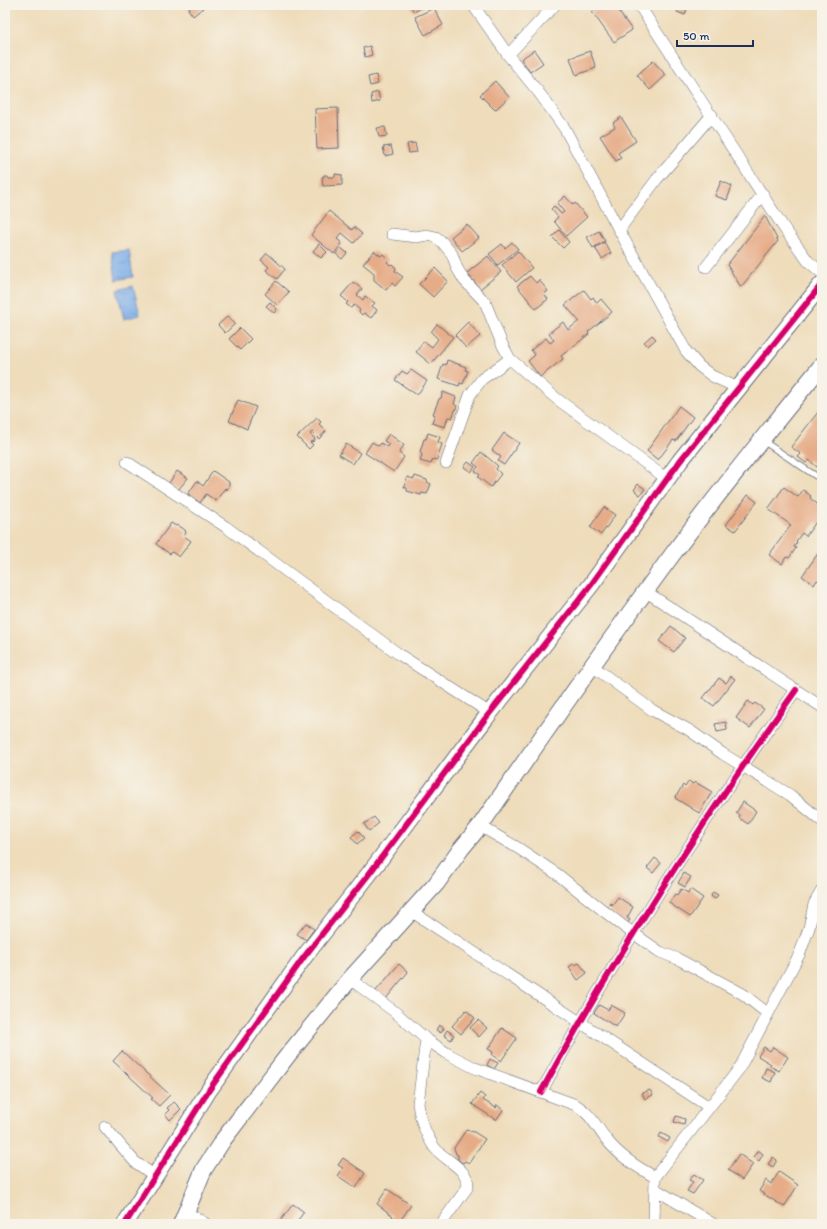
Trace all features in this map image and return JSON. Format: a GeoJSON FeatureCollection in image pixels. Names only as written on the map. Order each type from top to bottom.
{"type":"FeatureCollection","features":[{"type":"Feature","properties":{"kind":"street"},"geometry":{"type":"LineString","coordinates":[[473,5],[508,55],[540,94],[565,129],[686,351],[699,366],[712,376],[738,388]]}},
{"type":"Feature","properties":{"kind":"street"},"geometry":{"type":"LineString","coordinates":[[508,55],[555,5]]}},
{"type":"Feature","properties":{"kind":"street"},"geometry":{"type":"LineString","coordinates":[[639,5],[712,115],[784,228],[808,261],[822,273]]}},
{"type":"Feature","properties":{"kind":"street"},"geometry":{"type":"LineString","coordinates":[[619,230],[657,179],[712,115]]}},
{"type":"Feature","properties":{"kind":"street"},"geometry":{"type":"LineString","coordinates":[[706,267],[763,194]]}},
{"type":"Feature","properties":{"kind":"street"},"geometry":{"type":"LineString","coordinates":[[392,234],[416,237],[427,235],[436,237],[442,242],[452,254],[457,268],[464,280],[485,302],[502,344],[510,359],[558,399],[667,479]]}},
{"type":"Feature","properties":{"kind":"street"},"geometry":{"type":"LineString","coordinates":[[125,1224],[209,1090],[295,969],[369,874],[490,713],[591,585],[667,479],[822,284]]}},
{"type":"Feature","properties":{"kind":"street"},"geometry":{"type":"LineString","coordinates":[[446,463],[470,395],[482,379],[510,359]]}},
{"type":"Feature","properties":{"kind":"street"},"geometry":{"type":"LineString","coordinates":[[206,1224],[184,1218],[204,1169],[220,1144],[288,1055],[350,979],[436,884],[461,849],[480,826],[591,666],[690,530],[822,365]]}},
{"type":"Feature","properties":{"kind":"street"},"geometry":{"type":"LineString","coordinates":[[127,462],[226,526],[400,655],[490,713]]}},
{"type":"Feature","properties":{"kind":"street"},"geometry":{"type":"LineString","coordinates":[[645,591],[822,707]]}},
{"type":"Feature","properties":{"kind":"street"},"geometry":{"type":"LineString","coordinates":[[591,666],[652,710],[689,730],[723,754],[790,795],[822,821]]}},
{"type":"Feature","properties":{"kind":"street"},"geometry":{"type":"LineString","coordinates":[[541,1092],[580,1022],[634,933],[742,765],[796,690]]}},
{"type":"Feature","properties":{"kind":"street"},"geometry":{"type":"LineString","coordinates":[[480,826],[518,848],[557,874],[660,952],[678,959],[742,994],[767,1013]]}},
{"type":"Feature","properties":{"kind":"street"},"geometry":{"type":"LineString","coordinates":[[654,1224],[655,1177],[738,1069],[800,953],[809,928],[814,904],[822,890]]}},
{"type":"Feature","properties":{"kind":"street"},"geometry":{"type":"LineString","coordinates":[[411,911],[709,1107]]}},
{"type":"Feature","properties":{"kind":"street"},"geometry":{"type":"LineString","coordinates":[[350,979],[395,1012],[426,1039],[448,1054],[475,1068],[576,1105],[583,1109],[595,1122],[607,1140],[630,1162],[655,1177]]}},
{"type":"Feature","properties":{"kind":"street"},"geometry":{"type":"LineString","coordinates":[[426,1039],[418,1104],[419,1113],[427,1136],[435,1148],[462,1172],[468,1182],[467,1188],[441,1224]]}},
{"type":"Feature","properties":{"kind":"street"},"geometry":{"type":"LineString","coordinates":[[105,1127],[135,1162],[155,1176]]}},
{"type":"Feature","properties":{"kind":"street"},"geometry":{"type":"LineString","coordinates":[[655,1189],[714,1224]]}},
{"type":"Feature","properties":{"kind":"lane"},"geometry":{"type":"LineString","coordinates":[[761,440],[822,480]]}},
{"type":"Feature","properties":{"kind":"water"},"geometry":{"type":"Polygon","coordinates":[[[129,250],[133,277],[116,280],[112,252],[129,250]]]}},
{"type":"Feature","properties":{"kind":"water"},"geometry":{"type":"Polygon","coordinates":[[[133,286],[140,315],[124,319],[117,290],[133,286]]]}},
{"type":"Feature","properties":{"kind":"building"},"geometry":{"type":"Polygon","coordinates":[[[193,5],[200,5],[203,8],[193,16],[188,9],[193,5]]]}},
{"type":"Feature","properties":{"kind":"building"},"geometry":{"type":"Polygon","coordinates":[[[410,5],[426,5],[414,12],[410,5]]]}},
{"type":"Feature","properties":{"kind":"building"},"geometry":{"type":"Polygon","coordinates":[[[602,5],[614,5],[632,30],[614,42],[592,12],[602,5]]]}},
{"type":"Feature","properties":{"kind":"building"},"geometry":{"type":"Polygon","coordinates":[[[679,6],[687,9],[685,15],[677,12],[679,6]]]}},
{"type":"Feature","properties":{"kind":"building"},"geometry":{"type":"Polygon","coordinates":[[[434,8],[443,25],[425,35],[415,17],[434,8]]]}},
{"type":"Feature","properties":{"kind":"building"},"geometry":{"type":"Polygon","coordinates":[[[370,46],[372,55],[365,57],[363,48],[370,46]]]}},
{"type":"Feature","properties":{"kind":"building"},"geometry":{"type":"Polygon","coordinates":[[[534,50],[543,63],[530,72],[521,59],[534,50]]]}},
{"type":"Feature","properties":{"kind":"building"},"geometry":{"type":"Polygon","coordinates":[[[590,51],[596,68],[576,75],[570,58],[590,51]]]}},
{"type":"Feature","properties":{"kind":"building"},"geometry":{"type":"Polygon","coordinates":[[[653,61],[666,75],[650,90],[637,75],[653,61]]]}},
{"type":"Feature","properties":{"kind":"building"},"geometry":{"type":"Polygon","coordinates":[[[376,75],[378,84],[370,86],[368,77],[376,75]]]}},
{"type":"Feature","properties":{"kind":"building"},"geometry":{"type":"Polygon","coordinates":[[[495,81],[509,97],[495,110],[480,95],[495,81]]]}},
{"type":"Feature","properties":{"kind":"building"},"geometry":{"type":"Polygon","coordinates":[[[378,92],[380,101],[372,103],[371,94],[378,92]]]}},
{"type":"Feature","properties":{"kind":"building"},"geometry":{"type":"Polygon","coordinates":[[[338,108],[339,148],[317,149],[315,109],[338,108]]]}},
{"type":"Feature","properties":{"kind":"building"},"geometry":{"type":"Polygon","coordinates":[[[621,117],[636,141],[618,153],[621,158],[616,161],[600,136],[615,127],[613,123],[621,117]]]}},
{"type":"Feature","properties":{"kind":"building"},"geometry":{"type":"Polygon","coordinates":[[[385,127],[387,136],[379,137],[377,128],[385,127]]]}},
{"type":"Feature","properties":{"kind":"building"},"geometry":{"type":"Polygon","coordinates":[[[415,143],[417,152],[409,153],[407,144],[415,143]]]}},
{"type":"Feature","properties":{"kind":"building"},"geometry":{"type":"Polygon","coordinates":[[[391,146],[393,154],[385,156],[383,147],[391,146]]]}},
{"type":"Feature","properties":{"kind":"building"},"geometry":{"type":"Polygon","coordinates":[[[335,174],[342,175],[342,185],[323,186],[322,177],[324,177],[324,175],[327,175],[328,177],[335,177],[335,174]]]}},
{"type":"Feature","properties":{"kind":"building"},"geometry":{"type":"Polygon","coordinates":[[[721,181],[732,186],[727,200],[715,196],[721,181]]]}},
{"type":"Feature","properties":{"kind":"building"},"geometry":{"type":"Polygon","coordinates":[[[565,196],[573,205],[575,203],[587,217],[566,236],[554,221],[558,217],[551,209],[554,206],[561,214],[564,212],[557,203],[565,196]]]}},
{"type":"Feature","properties":{"kind":"building"},"geometry":{"type":"Polygon","coordinates":[[[329,211],[352,230],[354,227],[362,234],[354,243],[342,233],[337,239],[342,243],[334,254],[311,235],[329,211]]]}},
{"type":"Feature","properties":{"kind":"building"},"geometry":{"type":"Polygon","coordinates":[[[765,216],[778,241],[741,287],[727,265],[765,216]]]}},
{"type":"Feature","properties":{"kind":"building"},"geometry":{"type":"Polygon","coordinates":[[[467,224],[479,238],[462,251],[451,237],[467,224]]]}},
{"type":"Feature","properties":{"kind":"building"},"geometry":{"type":"Polygon","coordinates":[[[559,230],[569,242],[563,248],[552,237],[559,230]]]}},
{"type":"Feature","properties":{"kind":"building"},"geometry":{"type":"Polygon","coordinates":[[[599,231],[605,241],[593,248],[587,237],[599,231]]]}},
{"type":"Feature","properties":{"kind":"building"},"geometry":{"type":"Polygon","coordinates":[[[512,242],[518,249],[498,265],[489,254],[502,244],[505,248],[512,242]]]}},
{"type":"Feature","properties":{"kind":"building"},"geometry":{"type":"Polygon","coordinates":[[[604,242],[611,253],[602,259],[595,248],[604,242]]]}},
{"type":"Feature","properties":{"kind":"building"},"geometry":{"type":"Polygon","coordinates":[[[319,244],[327,252],[321,258],[313,251],[319,244]]]}},
{"type":"Feature","properties":{"kind":"building"},"geometry":{"type":"Polygon","coordinates":[[[341,248],[347,253],[342,259],[336,254],[341,248]]]}},
{"type":"Feature","properties":{"kind":"building"},"geometry":{"type":"Polygon","coordinates":[[[374,251],[381,256],[383,254],[389,260],[387,262],[390,265],[392,264],[396,268],[395,271],[403,277],[395,286],[392,283],[386,290],[374,280],[374,273],[363,264],[374,251]]]}},
{"type":"Feature","properties":{"kind":"building"},"geometry":{"type":"Polygon","coordinates":[[[518,251],[532,268],[516,282],[502,265],[518,251]]]}},
{"type":"Feature","properties":{"kind":"building"},"geometry":{"type":"Polygon","coordinates":[[[267,253],[285,269],[277,279],[266,270],[269,267],[261,260],[267,253]]]}},
{"type":"Feature","properties":{"kind":"building"},"geometry":{"type":"Polygon","coordinates":[[[488,256],[501,272],[480,289],[467,273],[488,256]]]}},
{"type":"Feature","properties":{"kind":"building"},"geometry":{"type":"Polygon","coordinates":[[[435,268],[448,281],[433,297],[419,284],[435,268]]]}},
{"type":"Feature","properties":{"kind":"building"},"geometry":{"type":"Polygon","coordinates":[[[530,276],[536,283],[539,280],[548,291],[544,294],[548,299],[536,309],[517,286],[530,276]]]}},
{"type":"Feature","properties":{"kind":"building"},"geometry":{"type":"Polygon","coordinates":[[[276,281],[289,292],[277,305],[265,294],[276,281]]]}},
{"type":"Feature","properties":{"kind":"building"},"geometry":{"type":"Polygon","coordinates":[[[353,282],[362,289],[357,295],[363,300],[365,296],[375,303],[372,306],[377,310],[371,318],[364,313],[362,315],[359,312],[360,310],[354,305],[351,308],[346,304],[348,302],[341,296],[353,282]]]}},
{"type":"Feature","properties":{"kind":"building"},"geometry":{"type":"Polygon","coordinates":[[[584,290],[591,299],[593,297],[597,303],[601,299],[612,312],[588,332],[589,334],[561,356],[563,359],[540,377],[528,361],[535,355],[531,350],[546,338],[550,343],[554,340],[549,333],[563,322],[568,330],[579,321],[565,305],[584,290]]]}},
{"type":"Feature","properties":{"kind":"building"},"geometry":{"type":"Polygon","coordinates":[[[270,302],[277,309],[274,313],[266,306],[270,302]]]}},
{"type":"Feature","properties":{"kind":"building"},"geometry":{"type":"Polygon","coordinates":[[[228,316],[235,324],[225,333],[218,325],[228,316]]]}},
{"type":"Feature","properties":{"kind":"building"},"geometry":{"type":"Polygon","coordinates":[[[468,322],[480,336],[466,348],[455,335],[468,322]]]}},
{"type":"Feature","properties":{"kind":"building"},"geometry":{"type":"Polygon","coordinates":[[[437,324],[453,337],[431,364],[416,352],[424,341],[432,347],[438,339],[431,332],[437,324]]]}},
{"type":"Feature","properties":{"kind":"building"},"geometry":{"type":"Polygon","coordinates":[[[240,328],[251,339],[240,350],[229,339],[240,328]]]}},
{"type":"Feature","properties":{"kind":"building"},"geometry":{"type":"Polygon","coordinates":[[[652,335],[656,339],[648,346],[644,342],[652,335]]]}},
{"type":"Feature","properties":{"kind":"building"},"geometry":{"type":"Polygon","coordinates":[[[447,360],[466,367],[465,370],[468,371],[463,384],[460,383],[459,386],[438,379],[443,364],[446,365],[447,360]]]}},
{"type":"Feature","properties":{"kind":"building"},"geometry":{"type":"Polygon","coordinates":[[[411,370],[427,381],[417,395],[395,380],[402,371],[407,374],[411,370]]]}},
{"type":"Feature","properties":{"kind":"building"},"geometry":{"type":"Polygon","coordinates":[[[443,392],[456,397],[454,404],[457,406],[452,418],[448,417],[445,427],[432,423],[435,415],[433,414],[443,392]]]}},
{"type":"Feature","properties":{"kind":"building"},"geometry":{"type":"Polygon","coordinates":[[[238,400],[256,407],[247,429],[229,421],[238,400]]]}},
{"type":"Feature","properties":{"kind":"building"},"geometry":{"type":"Polygon","coordinates":[[[679,406],[693,417],[676,441],[673,440],[658,460],[647,451],[679,406]]]}},
{"type":"Feature","properties":{"kind":"building"},"geometry":{"type":"Polygon","coordinates":[[[822,407],[822,466],[820,464],[817,467],[809,460],[806,463],[798,457],[801,454],[791,447],[822,407]]]}},
{"type":"Feature","properties":{"kind":"building"},"geometry":{"type":"Polygon","coordinates":[[[317,418],[321,422],[319,424],[326,431],[319,439],[312,432],[310,434],[315,439],[314,441],[310,442],[313,445],[309,449],[297,437],[317,418]]]}},
{"type":"Feature","properties":{"kind":"building"},"geometry":{"type":"Polygon","coordinates":[[[428,433],[440,437],[438,442],[442,444],[437,460],[433,459],[431,464],[420,461],[422,455],[420,452],[424,439],[426,439],[428,433]]]}},
{"type":"Feature","properties":{"kind":"building"},"geometry":{"type":"Polygon","coordinates":[[[504,433],[519,443],[504,465],[498,461],[501,457],[492,450],[504,433]]]}},
{"type":"Feature","properties":{"kind":"building"},"geometry":{"type":"Polygon","coordinates":[[[389,434],[404,445],[399,453],[404,457],[394,472],[365,453],[372,442],[379,446],[381,443],[387,447],[389,444],[384,441],[389,434]]]}},
{"type":"Feature","properties":{"kind":"building"},"geometry":{"type":"Polygon","coordinates":[[[346,444],[360,453],[353,464],[339,455],[346,444]]]}},
{"type":"Feature","properties":{"kind":"building"},"geometry":{"type":"Polygon","coordinates":[[[481,452],[498,466],[496,469],[501,474],[491,487],[478,477],[480,475],[475,471],[478,467],[473,463],[481,452]]]}},
{"type":"Feature","properties":{"kind":"building"},"geometry":{"type":"Polygon","coordinates":[[[468,462],[475,467],[471,472],[464,467],[468,462]]]}},
{"type":"Feature","properties":{"kind":"building"},"geometry":{"type":"Polygon","coordinates":[[[177,471],[188,478],[178,490],[169,483],[177,471]]]}},
{"type":"Feature","properties":{"kind":"building"},"geometry":{"type":"Polygon","coordinates":[[[213,471],[229,482],[229,486],[227,490],[225,488],[216,501],[206,494],[200,503],[188,494],[197,481],[203,486],[213,471]]]}},
{"type":"Feature","properties":{"kind":"building"},"geometry":{"type":"Polygon","coordinates":[[[415,476],[427,480],[427,482],[431,484],[427,494],[422,493],[421,495],[407,491],[407,488],[404,487],[407,477],[414,479],[415,476]]]}},
{"type":"Feature","properties":{"kind":"building"},"geometry":{"type":"Polygon","coordinates":[[[638,484],[645,489],[640,495],[634,490],[638,484]]]}},
{"type":"Feature","properties":{"kind":"building"},"geometry":{"type":"Polygon","coordinates":[[[784,487],[798,497],[803,490],[811,496],[810,498],[822,508],[822,524],[821,525],[816,522],[806,536],[802,533],[796,541],[797,542],[794,547],[796,548],[789,558],[786,557],[782,564],[769,555],[791,525],[768,509],[784,487]]]}},
{"type":"Feature","properties":{"kind":"building"},"geometry":{"type":"Polygon","coordinates":[[[748,495],[757,502],[735,531],[726,525],[748,495]]]}},
{"type":"Feature","properties":{"kind":"building"},"geometry":{"type":"Polygon","coordinates":[[[604,507],[615,515],[601,535],[590,527],[604,507]]]}},
{"type":"Feature","properties":{"kind":"building"},"geometry":{"type":"Polygon","coordinates":[[[171,523],[176,526],[178,525],[185,530],[186,533],[184,536],[191,541],[179,557],[172,552],[170,554],[156,544],[171,523]]]}},
{"type":"Feature","properties":{"kind":"building"},"geometry":{"type":"Polygon","coordinates":[[[822,548],[822,583],[817,580],[814,585],[802,576],[822,548]]]}},
{"type":"Feature","properties":{"kind":"building"},"geometry":{"type":"Polygon","coordinates":[[[671,626],[685,638],[674,652],[659,641],[671,626]]]}},
{"type":"Feature","properties":{"kind":"building"},"geometry":{"type":"Polygon","coordinates":[[[731,676],[735,679],[714,706],[703,698],[719,678],[726,683],[731,676]]]}},
{"type":"Feature","properties":{"kind":"building"},"geometry":{"type":"Polygon","coordinates":[[[748,701],[753,705],[755,703],[764,709],[750,728],[736,718],[748,701]]]}},
{"type":"Feature","properties":{"kind":"building"},"geometry":{"type":"Polygon","coordinates":[[[726,722],[727,730],[717,732],[715,724],[726,722]]]}},
{"type":"Feature","properties":{"kind":"building"},"geometry":{"type":"Polygon","coordinates":[[[689,781],[693,784],[695,782],[712,792],[699,813],[675,798],[683,785],[685,787],[689,781]]]}},
{"type":"Feature","properties":{"kind":"building"},"geometry":{"type":"Polygon","coordinates":[[[743,802],[756,811],[748,824],[739,818],[740,815],[736,813],[743,802]]]}},
{"type":"Feature","properties":{"kind":"building"},"geometry":{"type":"Polygon","coordinates":[[[374,817],[379,823],[369,831],[364,824],[374,817]]]}},
{"type":"Feature","properties":{"kind":"building"},"geometry":{"type":"Polygon","coordinates":[[[358,831],[364,838],[357,844],[351,837],[358,831]]]}},
{"type":"Feature","properties":{"kind":"building"},"geometry":{"type":"Polygon","coordinates":[[[655,858],[661,863],[653,873],[647,868],[655,858]]]}},
{"type":"Feature","properties":{"kind":"building"},"geometry":{"type":"Polygon","coordinates":[[[684,873],[691,877],[685,887],[678,883],[684,873]]]}},
{"type":"Feature","properties":{"kind":"building"},"geometry":{"type":"Polygon","coordinates":[[[681,889],[688,893],[690,889],[703,898],[690,917],[669,903],[675,894],[677,895],[681,889]]]}},
{"type":"Feature","properties":{"kind":"building"},"geometry":{"type":"Polygon","coordinates":[[[713,892],[718,895],[715,899],[711,896],[713,892]]]}},
{"type":"Feature","properties":{"kind":"building"},"geometry":{"type":"Polygon","coordinates":[[[618,897],[633,907],[627,918],[630,920],[626,925],[607,908],[610,903],[612,905],[618,897]]]}},
{"type":"Feature","properties":{"kind":"building"},"geometry":{"type":"Polygon","coordinates":[[[306,923],[314,929],[306,940],[297,934],[306,923]]]}},
{"type":"Feature","properties":{"kind":"building"},"geometry":{"type":"Polygon","coordinates":[[[579,963],[587,973],[578,980],[569,967],[573,964],[575,965],[579,963]]]}},
{"type":"Feature","properties":{"kind":"building"},"geometry":{"type":"Polygon","coordinates":[[[399,964],[408,972],[384,1001],[375,992],[399,964]]]}},
{"type":"Feature","properties":{"kind":"building"},"geometry":{"type":"Polygon","coordinates":[[[599,1005],[608,1010],[611,1005],[625,1013],[616,1027],[594,1013],[599,1005]]]}},
{"type":"Feature","properties":{"kind":"building"},"geometry":{"type":"Polygon","coordinates":[[[466,1010],[475,1018],[461,1034],[452,1026],[466,1010]]]}},
{"type":"Feature","properties":{"kind":"building"},"geometry":{"type":"Polygon","coordinates":[[[478,1020],[487,1028],[479,1037],[470,1028],[478,1020]]]}},
{"type":"Feature","properties":{"kind":"building"},"geometry":{"type":"Polygon","coordinates":[[[439,1025],[444,1028],[441,1033],[436,1030],[439,1025]]]}},
{"type":"Feature","properties":{"kind":"building"},"geometry":{"type":"Polygon","coordinates":[[[502,1028],[517,1038],[501,1061],[492,1055],[493,1052],[488,1049],[502,1028]]]}},
{"type":"Feature","properties":{"kind":"building"},"geometry":{"type":"Polygon","coordinates":[[[447,1030],[454,1035],[451,1040],[444,1035],[447,1030]]]}},
{"type":"Feature","properties":{"kind":"building"},"geometry":{"type":"Polygon","coordinates":[[[764,1047],[770,1051],[773,1047],[788,1057],[779,1071],[758,1056],[764,1047]]]}},
{"type":"Feature","properties":{"kind":"building"},"geometry":{"type":"Polygon","coordinates":[[[122,1051],[170,1095],[159,1106],[151,1099],[153,1098],[113,1061],[122,1051]]]}},
{"type":"Feature","properties":{"kind":"building"},"geometry":{"type":"Polygon","coordinates":[[[490,1059],[498,1063],[494,1069],[487,1065],[490,1059]]]}},
{"type":"Feature","properties":{"kind":"building"},"geometry":{"type":"Polygon","coordinates":[[[766,1068],[775,1072],[771,1082],[762,1078],[766,1068]]]}},
{"type":"Feature","properties":{"kind":"building"},"geometry":{"type":"Polygon","coordinates":[[[650,1090],[653,1095],[645,1099],[642,1093],[650,1090]]]}},
{"type":"Feature","properties":{"kind":"building"},"geometry":{"type":"Polygon","coordinates":[[[480,1093],[485,1097],[483,1100],[496,1108],[497,1105],[503,1110],[496,1120],[472,1104],[480,1093]]]}},
{"type":"Feature","properties":{"kind":"building"},"geometry":{"type":"Polygon","coordinates":[[[174,1102],[181,1109],[170,1120],[165,1114],[169,1110],[167,1108],[174,1102]]]}},
{"type":"Feature","properties":{"kind":"building"},"geometry":{"type":"Polygon","coordinates":[[[676,1116],[685,1119],[684,1125],[674,1122],[676,1116]]]}},
{"type":"Feature","properties":{"kind":"building"},"geometry":{"type":"Polygon","coordinates":[[[466,1130],[474,1132],[485,1139],[469,1163],[465,1161],[463,1163],[458,1160],[458,1155],[456,1154],[454,1148],[466,1130]]]}},
{"type":"Feature","properties":{"kind":"building"},"geometry":{"type":"Polygon","coordinates":[[[661,1133],[670,1138],[668,1142],[659,1137],[661,1133]]]}},
{"type":"Feature","properties":{"kind":"building"},"geometry":{"type":"Polygon","coordinates":[[[758,1150],[763,1154],[759,1161],[753,1157],[758,1150]]]}},
{"type":"Feature","properties":{"kind":"building"},"geometry":{"type":"Polygon","coordinates":[[[739,1154],[753,1164],[742,1180],[728,1170],[739,1154]]]}},
{"type":"Feature","properties":{"kind":"building"},"geometry":{"type":"Polygon","coordinates":[[[773,1157],[777,1160],[773,1167],[768,1164],[773,1157]]]}},
{"type":"Feature","properties":{"kind":"building"},"geometry":{"type":"Polygon","coordinates":[[[343,1158],[365,1173],[356,1188],[338,1176],[343,1168],[338,1165],[343,1158]]]}},
{"type":"Feature","properties":{"kind":"building"},"geometry":{"type":"Polygon","coordinates":[[[779,1172],[798,1185],[784,1207],[759,1191],[766,1180],[771,1184],[779,1172]]]}},
{"type":"Feature","properties":{"kind":"building"},"geometry":{"type":"Polygon","coordinates":[[[694,1174],[703,1180],[693,1194],[687,1191],[693,1182],[689,1180],[694,1174]]]}},
{"type":"Feature","properties":{"kind":"building"},"geometry":{"type":"Polygon","coordinates":[[[387,1189],[411,1205],[398,1224],[388,1224],[393,1216],[377,1204],[387,1189]]]}},
{"type":"Feature","properties":{"kind":"building"},"geometry":{"type":"Polygon","coordinates":[[[293,1204],[304,1212],[295,1224],[278,1224],[293,1204]]]}},
{"type":"Feature","properties":{"kind":"cycle path"},"geometry":{"type":"LineString","coordinates":[[125,1224],[209,1090],[304,957],[369,874],[485,719],[591,585],[680,461],[822,284]]}},
{"type":"Feature","properties":{"kind":"cycle path"},"geometry":{"type":"LineString","coordinates":[[541,1092],[600,989],[662,887],[796,690]]}}]}
